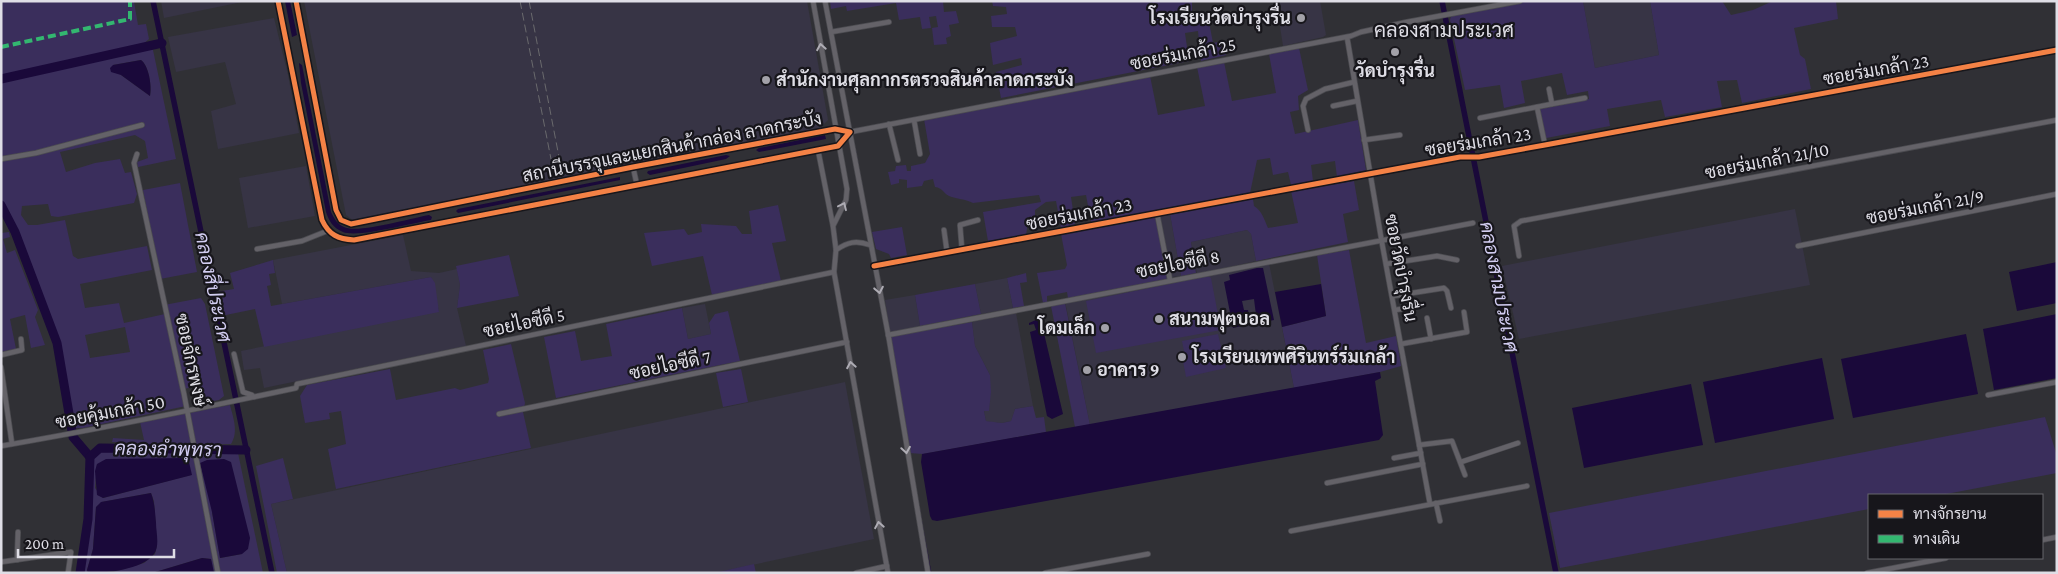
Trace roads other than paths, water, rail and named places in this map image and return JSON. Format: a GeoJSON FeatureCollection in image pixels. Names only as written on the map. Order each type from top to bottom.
{"type":"FeatureCollection","features":[{"type":"Feature","properties":{"kind":"street"},"geometry":{"type":"LineString","coordinates":[[257,249],[302,241],[328,231],[322,220],[278,1]]}},
{"type":"Feature","properties":{"kind":"street","name":"สถานีบรรจุและแยกสินค้ากล่อง ลาดกระบัง"},"geometry":{"type":"LineString","coordinates":[[296,1],[336,210],[341,220],[351,224],[633,167],[835,129],[850,132]]}},
{"type":"Feature","properties":{"kind":"street","name":"สถานีบรรจุและแยกสินค้ากล่อง ลาดกระบัง"},"geometry":{"type":"LineString","coordinates":[[813,1],[847,196],[833,226]]}},
{"type":"Feature","properties":{"kind":"street","name":"สถานีบรรจุและแยกสินค้ากล่อง ลาดกระบัง"},"geometry":{"type":"LineString","coordinates":[[825,1],[870,245],[876,265],[889,335],[928,573]]}},
{"type":"Feature","properties":{"kind":"street","name":"ซอยร่มเกล้า 25"},"geometry":{"type":"LineString","coordinates":[[850,132],[1346,37],[1361,32],[1433,17],[1520,1]]}},
{"type":"Feature","properties":{"kind":"street"},"geometry":{"type":"LineString","coordinates":[[831,32],[889,22]]}},
{"type":"Feature","properties":{"kind":"street","name":"ซอยวัดบำรุงรื่น"},"geometry":{"type":"LineString","coordinates":[[1346,37],[1430,504]]}},
{"type":"Feature","properties":{"kind":"street","name":"ซอยร่มเกล้า 23"},"geometry":{"type":"LineString","coordinates":[[876,265],[1460,157],[1479,157],[1545,145],[2057,50]]}},
{"type":"Feature","properties":{"kind":"street"},"geometry":{"type":"LineString","coordinates":[[1308,130],[1303,106],[1306,99],[1319,91],[1354,82]]}},
{"type":"Feature","properties":{"kind":"street"},"geometry":{"type":"LineString","coordinates":[[1549,89],[1552,104]]}},
{"type":"Feature","properties":{"kind":"street"},"geometry":{"type":"LineString","coordinates":[[1480,118],[1585,98]]}},
{"type":"Feature","properties":{"kind":"street"},"geometry":{"type":"LineString","coordinates":[[1333,106],[1357,101]]}},
{"type":"Feature","properties":{"kind":"street"},"geometry":{"type":"LineString","coordinates":[[1538,107],[1545,145]]}},
{"type":"Feature","properties":{"kind":"street"},"geometry":{"type":"LineString","coordinates":[[914,120],[920,154]]}},
{"type":"Feature","properties":{"kind":"street","name":"ซอยร่มเกล้า 21/10"},"geometry":{"type":"LineString","coordinates":[[1519,256],[1514,226],[1521,222],[2057,120]]}},
{"type":"Feature","properties":{"kind":"street"},"geometry":{"type":"LineString","coordinates":[[889,124],[898,160]]}},
{"type":"Feature","properties":{"kind":"street"},"geometry":{"type":"LineString","coordinates":[[1,159],[36,153],[142,125]]}},
{"type":"Feature","properties":{"kind":"street","name":"สถานีบรรจุและแยกสินค้ากล่อง ลาดกระบัง"},"geometry":{"type":"LineString","coordinates":[[328,231],[339,238],[354,240],[838,146],[850,132]]}},
{"type":"Feature","properties":{"kind":"street"},"geometry":{"type":"LineString","coordinates":[[1364,140],[1400,135]]}},
{"type":"Feature","properties":{"kind":"street"},"geometry":{"type":"LineString","coordinates":[[818,150],[833,226],[836,250],[834,272],[888,573]]}},
{"type":"Feature","properties":{"kind":"street","name":"ซอยจักรพงษ์"},"geometry":{"type":"LineString","coordinates":[[137,154],[134,163],[188,411],[218,573]]}},
{"type":"Feature","properties":{"kind":"street"},"geometry":{"type":"LineString","coordinates":[[633,167],[637,185]]}},
{"type":"Feature","properties":{"kind":"street","name":"ซอยร่มเกล้า 21/9"},"geometry":{"type":"LineString","coordinates":[[1798,246],[2057,194]]}},
{"type":"Feature","properties":{"kind":"street"},"geometry":{"type":"LineString","coordinates":[[1157,213],[1170,280]]}},
{"type":"Feature","properties":{"kind":"street"},"geometry":{"type":"LineString","coordinates":[[962,250],[960,226],[978,220]]}},
{"type":"Feature","properties":{"kind":"street","name":"ซอยไอซีดี 8"},"geometry":{"type":"LineString","coordinates":[[889,335],[1381,239],[1473,223]]}},
{"type":"Feature","properties":{"kind":"street"},"geometry":{"type":"LineString","coordinates":[[944,230],[947,252]]}},
{"type":"Feature","properties":{"kind":"street"},"geometry":{"type":"LineString","coordinates":[[836,250],[844,244],[855,241],[870,245]]}},
{"type":"Feature","properties":{"kind":"street"},"geometry":{"type":"LineString","coordinates":[[1386,264],[1437,256],[1457,260]]}},
{"type":"Feature","properties":{"kind":"street","name":"ซอยไอซีดี 5"},"geometry":{"type":"LineString","coordinates":[[223,404],[296,388],[297,384],[834,272]]}},
{"type":"Feature","properties":{"kind":"street"},"geometry":{"type":"LineString","coordinates":[[1392,296],[1444,288],[1447,291],[1451,308]]}},
{"type":"Feature","properties":{"kind":"street"},"geometry":{"type":"LineString","coordinates":[[1395,310],[1414,307]]}},
{"type":"Feature","properties":{"kind":"street"},"geometry":{"type":"LineString","coordinates":[[1401,344],[1467,332],[1464,312]]}},
{"type":"Feature","properties":{"kind":"street"},"geometry":{"type":"LineString","coordinates":[[1427,318],[1430,338]]}},
{"type":"Feature","properties":{"kind":"street"},"geometry":{"type":"LineString","coordinates":[[1,355],[22,350],[21,339]]}},
{"type":"Feature","properties":{"kind":"street","name":"ซอยไอซีดี 7"},"geometry":{"type":"LineString","coordinates":[[499,414],[847,342]]}},
{"type":"Feature","properties":{"kind":"street"},"geometry":{"type":"LineString","coordinates":[[234,354],[243,392],[252,394],[253,397]]}},
{"type":"Feature","properties":{"kind":"street"},"geometry":{"type":"LineString","coordinates":[[1,367],[12,444]]}},
{"type":"Feature","properties":{"kind":"street"},"geometry":{"type":"LineString","coordinates":[[1988,395],[2057,382]]}},
{"type":"Feature","properties":{"kind":"street","name":"ซอยคุ้มเกล้า 50"},"geometry":{"type":"LineString","coordinates":[[1,446],[76,434],[223,404]]}},
{"type":"Feature","properties":{"kind":"street"},"geometry":{"type":"LineString","coordinates":[[1419,446],[1452,441],[1465,475]]}},
{"type":"Feature","properties":{"kind":"street"},"geometry":{"type":"LineString","coordinates":[[1461,462],[1518,443]]}},
{"type":"Feature","properties":{"kind":"street"},"geometry":{"type":"LineString","coordinates":[[1394,458],[1421,453]]}},
{"type":"Feature","properties":{"kind":"street"},"geometry":{"type":"LineString","coordinates":[[1328,483],[1423,464]]}},
{"type":"Feature","properties":{"kind":"street"},"geometry":{"type":"LineString","coordinates":[[1291,530],[1527,486]]}},
{"type":"Feature","properties":{"kind":"street"},"geometry":{"type":"LineString","coordinates":[[1436,503],[1440,521]]}},
{"type":"Feature","properties":{"kind":"street"},"geometry":{"type":"LineString","coordinates":[[17,560],[18,532]]}},
{"type":"Feature","properties":{"kind":"street"},"geometry":{"type":"LineString","coordinates":[[2043,540],[2057,537]]}},
{"type":"Feature","properties":{"kind":"street"},"geometry":{"type":"LineString","coordinates":[[1,562],[71,552],[68,573]]}},
{"type":"Feature","properties":{"kind":"street"},"geometry":{"type":"LineString","coordinates":[[1045,573],[1148,554]]}},
{"type":"Feature","properties":{"kind":"street"},"geometry":{"type":"LineString","coordinates":[[1867,573],[1941,559]]}},
{"type":"Feature","properties":{"kind":"street"},"geometry":{"type":"LineString","coordinates":[[856,573],[887,566]]}},
{"type":"Feature","properties":{"kind":"waterway","name":"คลองสี่ประเวศ"},"geometry":{"type":"LineString","coordinates":[[153,1],[272,573]]}},
{"type":"Feature","properties":{"kind":"waterway","name":"คลองสามประเวศ"},"geometry":{"type":"LineString","coordinates":[[1442,1],[1556,573]]}},
{"type":"Feature","properties":{"kind":"waterway"},"geometry":{"type":"LineString","coordinates":[[1,79],[162,43]]}},
{"type":"Feature","properties":{"kind":"waterway"},"geometry":{"type":"LineString","coordinates":[[855,148],[863,191]]}},
{"type":"Feature","properties":{"kind":"waterway"},"geometry":{"type":"LineString","coordinates":[[1,205],[15,232],[57,343],[73,437],[90,457]]}},
{"type":"Feature","properties":{"kind":"waterway","name":"คลองลำพุทรา"},"geometry":{"type":"LineString","coordinates":[[80,573],[88,519],[90,457],[100,448],[246,450]]}},
{"type":"Feature","properties":{"kind":"waterway"},"geometry":{"type":"LineString","coordinates":[[916,490],[931,573]]}},
{"type":"Feature","properties":{"kind":"railway"},"geometry":{"type":"LineString","coordinates":[[520,1],[551,159]]}},
{"type":"Feature","properties":{"kind":"railway"},"geometry":{"type":"LineString","coordinates":[[529,1],[559,157]]}},
{"type":"Feature","properties":{"kind":"place","name":"โรงเรียนวัดบำรุงรื่น"},"geometry":{"type":"Point","coordinates":[1301,18]}},
{"type":"Feature","properties":{"kind":"place","name":"วัดบำรุงรื่น"},"geometry":{"type":"Point","coordinates":[1395,52]}},
{"type":"Feature","properties":{"kind":"place","name":"สำนักงานศุลกากรตรวจสินค้าลาดกระบัง"},"geometry":{"type":"Point","coordinates":[766,80]}},
{"type":"Feature","properties":{"kind":"place","name":"สนามฟุตบอล"},"geometry":{"type":"Point","coordinates":[1159,319]}},
{"type":"Feature","properties":{"kind":"place","name":"โดมเล็ก"},"geometry":{"type":"Point","coordinates":[1105,328]}},
{"type":"Feature","properties":{"kind":"place","name":"โรงเรียนเทพศิรินทร์ร่มเกล้า"},"geometry":{"type":"Point","coordinates":[1182,357]}},
{"type":"Feature","properties":{"kind":"place","name":"อาคาร 9"},"geometry":{"type":"Point","coordinates":[1087,370]}},
{"type":"Feature","properties":{"kind":"district","name":"คลองสามประเวศ"},"geometry":{"type":"Point","coordinates":[1444,30]}}]}
